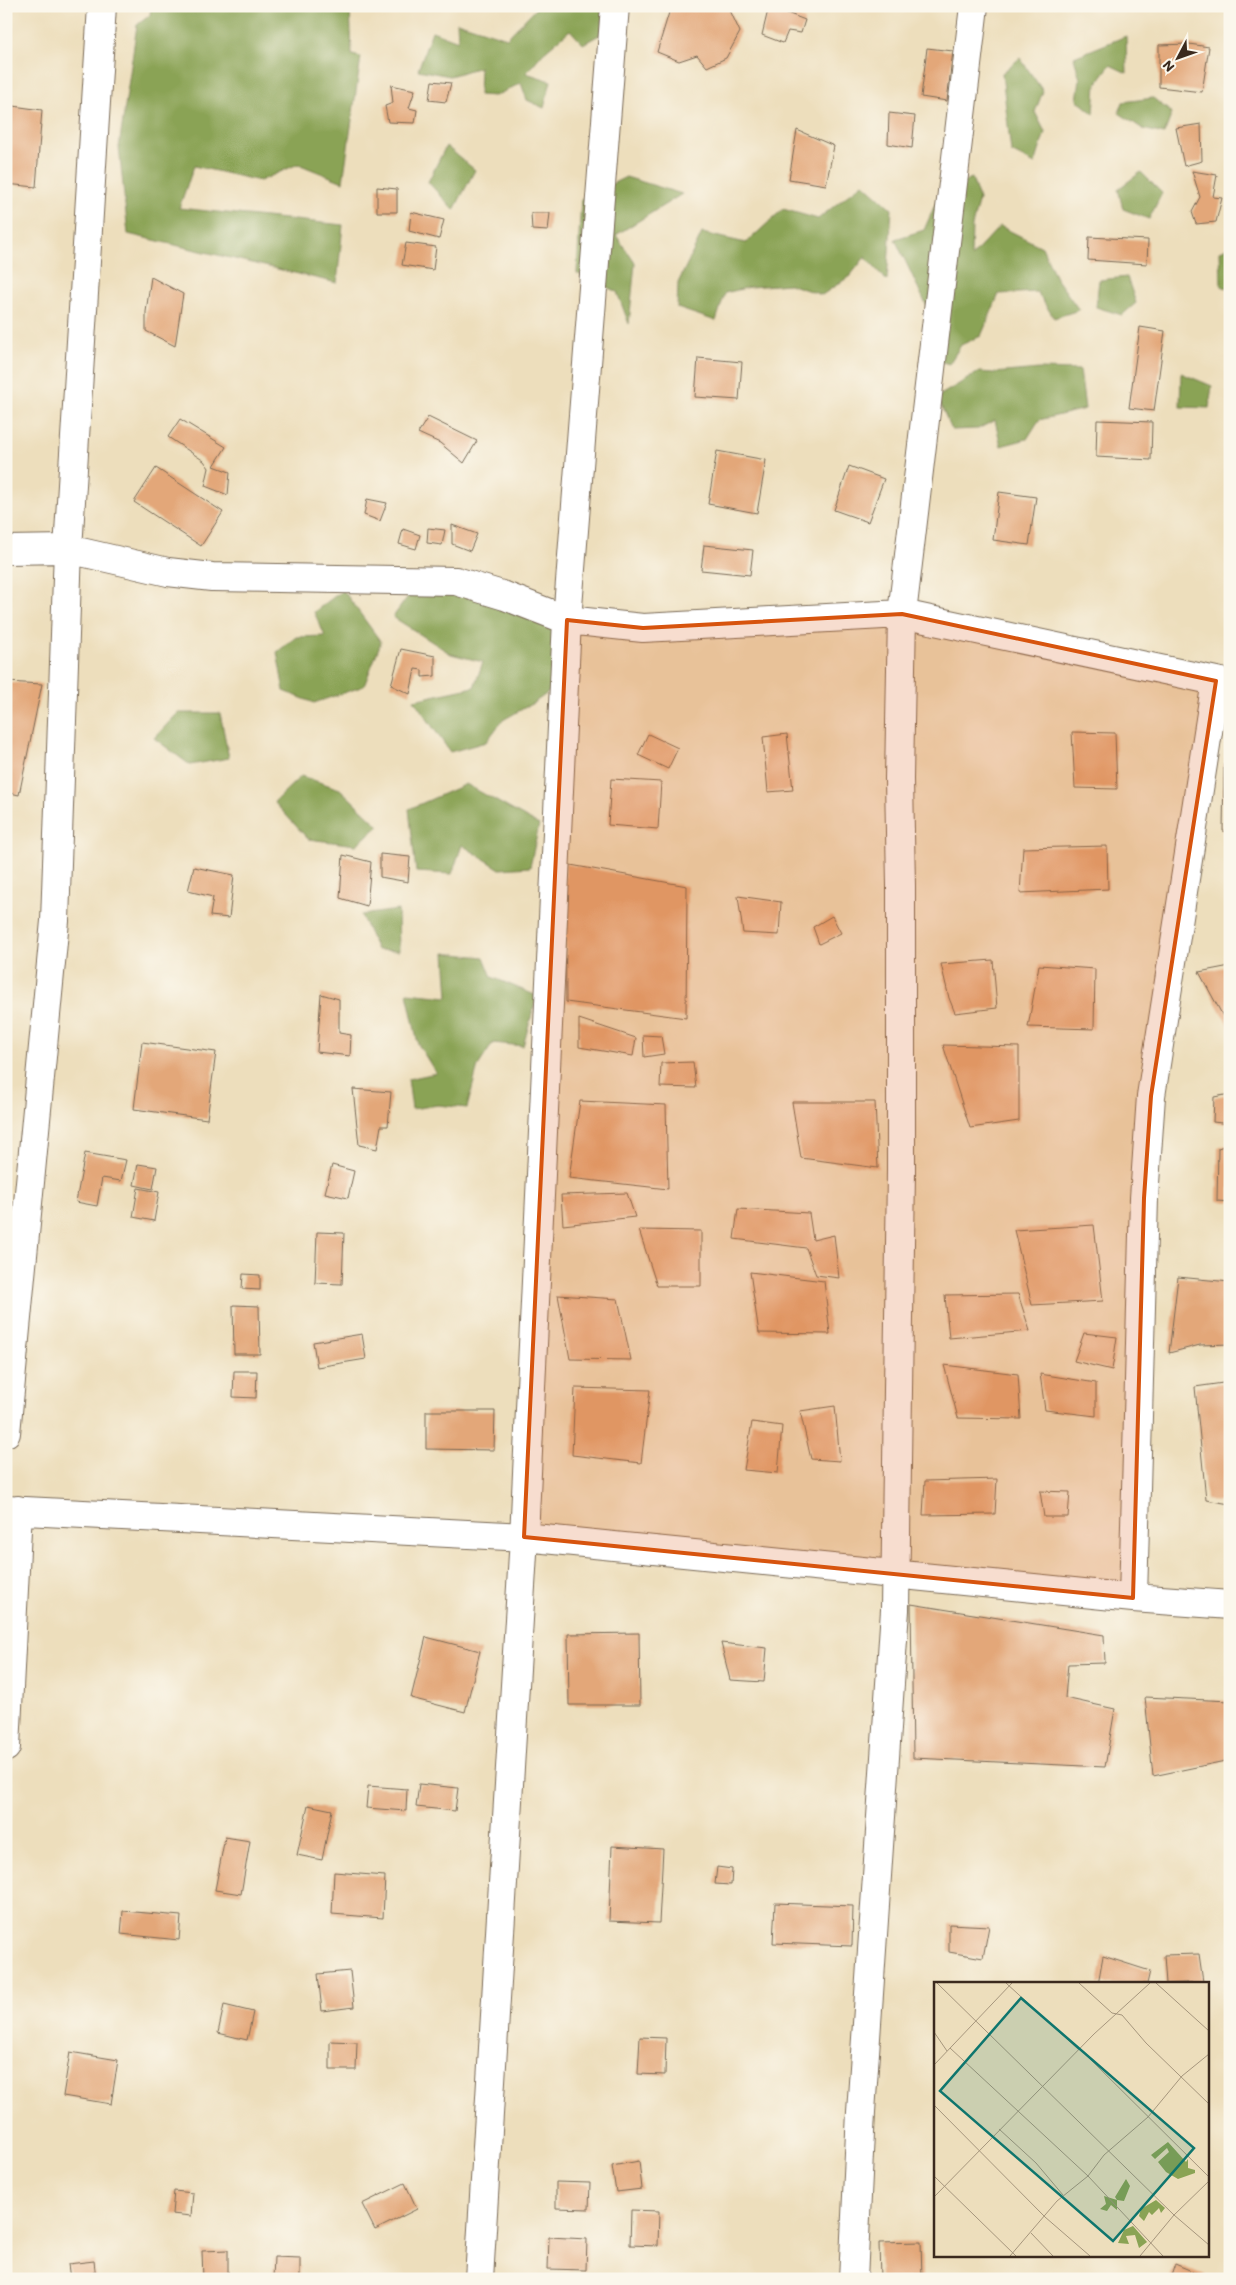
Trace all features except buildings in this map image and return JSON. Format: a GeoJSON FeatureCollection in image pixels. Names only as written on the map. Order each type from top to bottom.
{"type":"FeatureCollection","features":[{"type":"Feature","properties":{"kind":"street"},"geometry":{"type":"LineString","coordinates":[[6,1433],[55,921],[68,549],[102,6]]}},
{"type":"Feature","properties":{"kind":"street"},"geometry":{"type":"LineString","coordinates":[[479,2279],[524,1537],[568,620],[615,6]]}},
{"type":"Feature","properties":{"kind":"street"},"geometry":{"type":"LineString","coordinates":[[853,2279],[861,2112],[895,1610],[901,1171],[899,779],[902,614],[974,6]]}},
{"type":"Feature","properties":{"kind":"street"},"geometry":{"type":"LineString","coordinates":[[6,550],[68,549],[168,572],[212,577],[456,581],[505,596],[568,620],[643,628],[902,614],[1223,682],[1151,1096],[1144,1198],[1134,1598]]}},
{"type":"Feature","properties":{"kind":"street"},"geometry":{"type":"LineString","coordinates":[[6,1747],[12,1510],[524,1537],[1134,1598],[1230,1605]]}},
{"type":"Feature","properties":{"kind":"highlighted area"},"geometry":{"type":"Polygon","coordinates":[[[902,614],[1216,681],[1151,1096],[1144,1198],[1133,1598],[524,1537],[567,620],[643,628],[902,614]]]}},
{"type":"Feature","properties":{"kind":"green space"},"geometry":{"type":"Polygon","coordinates":[[[151,6],[350,6],[352,55],[361,57],[343,182],[298,164],[260,181],[194,166],[179,208],[343,225],[337,283],[128,234],[119,147],[137,25],[150,15],[151,6]]]}},
{"type":"Feature","properties":{"kind":"green space"},"geometry":{"type":"Polygon","coordinates":[[[538,6],[603,6],[603,33],[583,44],[570,30],[543,53],[526,73],[551,81],[544,108],[527,100],[521,83],[495,96],[479,95],[480,67],[450,76],[418,70],[432,31],[458,41],[457,22],[507,38],[538,6]]]}},
{"type":"Feature","properties":{"kind":"green space"},"geometry":{"type":"Polygon","coordinates":[[[1126,36],[1127,73],[1110,65],[1096,84],[1094,114],[1077,100],[1080,79],[1074,57],[1126,36]]]}},
{"type":"Feature","properties":{"kind":"green space"},"geometry":{"type":"Polygon","coordinates":[[[1020,58],[1043,91],[1035,112],[1045,132],[1035,164],[1011,152],[1002,73],[1020,58]]]}},
{"type":"Feature","properties":{"kind":"green space"},"geometry":{"type":"Polygon","coordinates":[[[1153,98],[1172,113],[1164,134],[1143,129],[1119,113],[1123,102],[1153,98]]]}},
{"type":"Feature","properties":{"kind":"green space"},"geometry":{"type":"Polygon","coordinates":[[[446,146],[475,170],[454,210],[428,182],[446,146]]]}},
{"type":"Feature","properties":{"kind":"green space"},"geometry":{"type":"Polygon","coordinates":[[[1141,172],[1162,193],[1149,219],[1123,209],[1118,189],[1141,172]]]}},
{"type":"Feature","properties":{"kind":"green space"},"geometry":{"type":"Polygon","coordinates":[[[626,177],[682,194],[616,235],[635,263],[629,324],[617,292],[577,273],[581,199],[626,177]]]}},
{"type":"Feature","properties":{"kind":"green space"},"geometry":{"type":"Polygon","coordinates":[[[972,178],[979,199],[972,226],[971,257],[1000,226],[1042,247],[1056,278],[1079,310],[1054,318],[1037,292],[999,294],[981,336],[961,345],[949,364],[923,356],[929,311],[895,239],[924,230],[941,191],[972,178]]]}},
{"type":"Feature","properties":{"kind":"green space"},"geometry":{"type":"Polygon","coordinates":[[[863,183],[892,209],[887,281],[865,257],[850,276],[822,295],[789,284],[750,287],[725,293],[716,321],[677,308],[678,283],[702,233],[746,243],[783,209],[818,219],[863,183]]]}},
{"type":"Feature","properties":{"kind":"green space"},"geometry":{"type":"Polygon","coordinates":[[[1230,247],[1230,289],[1221,286],[1220,251],[1230,247]]]}},
{"type":"Feature","properties":{"kind":"green space"},"geometry":{"type":"Polygon","coordinates":[[[1127,277],[1136,303],[1122,315],[1096,307],[1099,280],[1127,277]]]}},
{"type":"Feature","properties":{"kind":"green space"},"geometry":{"type":"Polygon","coordinates":[[[1039,369],[1080,370],[1085,409],[1039,420],[1027,439],[1001,446],[995,420],[978,429],[952,430],[937,397],[979,372],[994,373],[1039,369]]]}},
{"type":"Feature","properties":{"kind":"green space"},"geometry":{"type":"Polygon","coordinates":[[[1181,373],[1212,386],[1209,408],[1180,407],[1181,373]]]}},
{"type":"Feature","properties":{"kind":"green space"},"geometry":{"type":"Polygon","coordinates":[[[417,584],[489,601],[555,631],[556,687],[535,702],[503,720],[486,742],[450,752],[414,700],[474,687],[483,662],[451,654],[393,617],[417,584]]]}},
{"type":"Feature","properties":{"kind":"green space"},"geometry":{"type":"Polygon","coordinates":[[[343,590],[381,642],[364,686],[314,703],[284,691],[277,652],[296,637],[325,636],[314,612],[343,590]]]}},
{"type":"Feature","properties":{"kind":"green space"},"geometry":{"type":"Polygon","coordinates":[[[178,713],[220,713],[229,758],[190,765],[154,738],[178,713]]]}},
{"type":"Feature","properties":{"kind":"green space"},"geometry":{"type":"Polygon","coordinates":[[[301,776],[340,789],[379,826],[356,845],[308,839],[274,802],[301,776]]]}},
{"type":"Feature","properties":{"kind":"green space"},"geometry":{"type":"Polygon","coordinates":[[[466,784],[539,825],[530,867],[500,869],[462,845],[452,874],[416,872],[409,809],[466,784]]]}},
{"type":"Feature","properties":{"kind":"green space"},"geometry":{"type":"Polygon","coordinates":[[[398,910],[399,951],[377,950],[361,915],[398,910]]]}},
{"type":"Feature","properties":{"kind":"green space"},"geometry":{"type":"Polygon","coordinates":[[[445,953],[484,957],[492,977],[537,996],[523,1046],[493,1043],[478,1066],[467,1108],[438,1105],[412,1109],[408,1079],[436,1073],[418,1044],[407,993],[448,997],[445,953]]]}}]}
